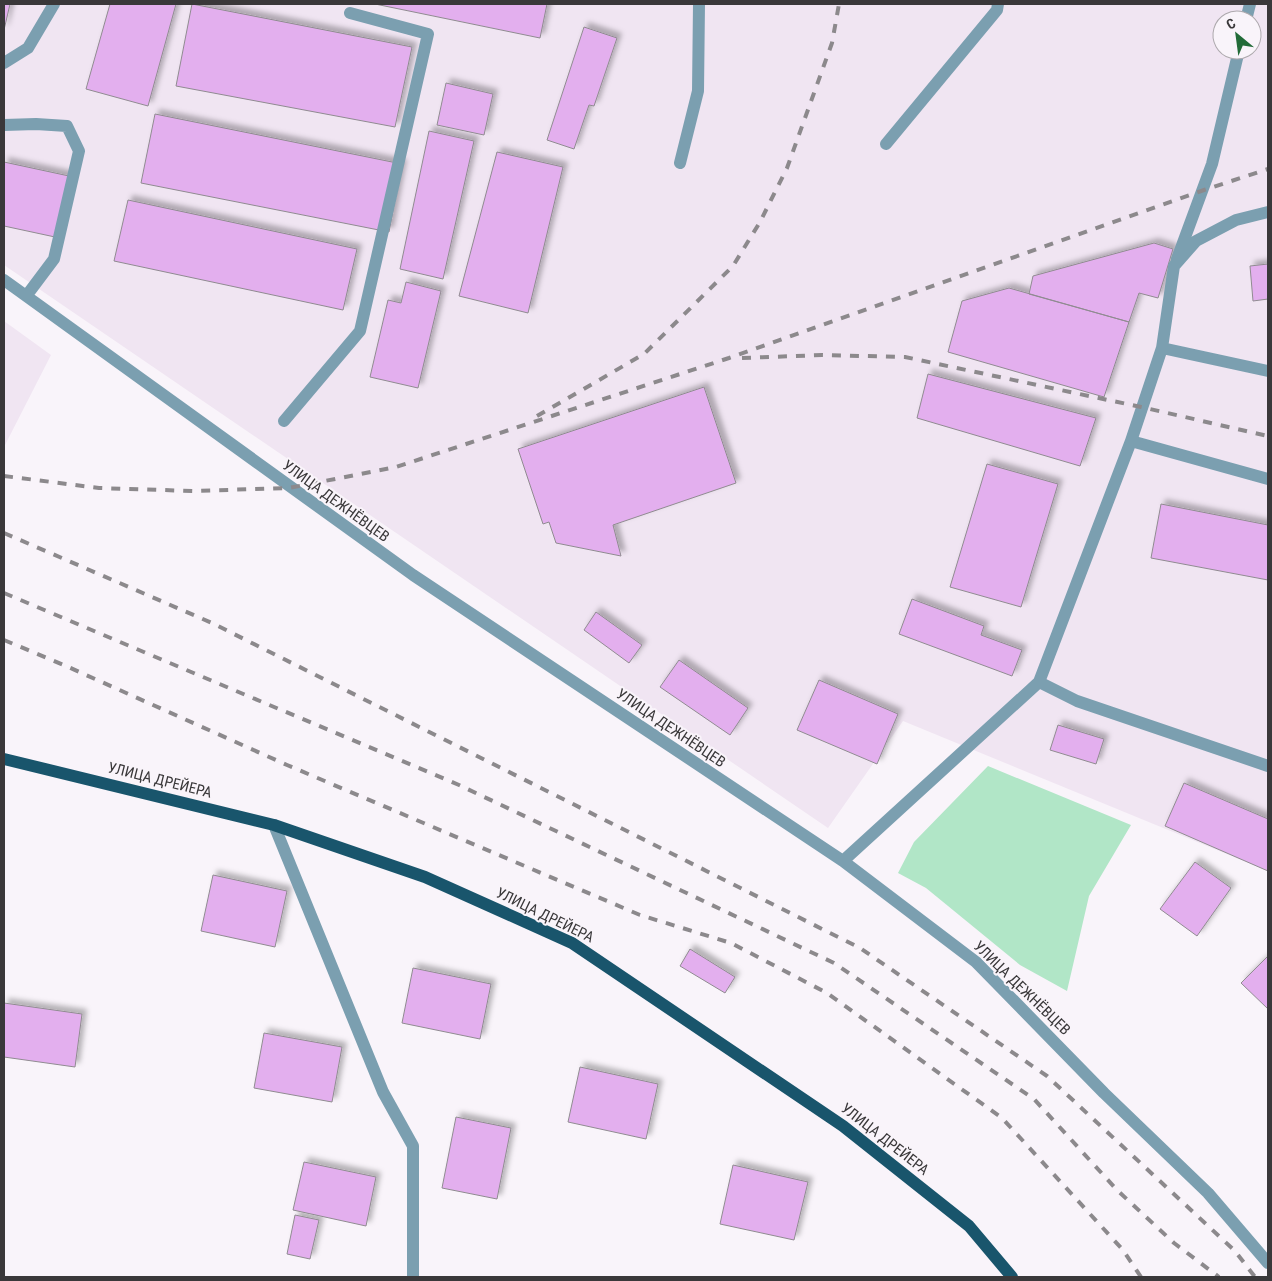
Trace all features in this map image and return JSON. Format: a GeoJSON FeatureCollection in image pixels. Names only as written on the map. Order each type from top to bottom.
{"type":"FeatureCollection","features":[{"type":"Feature","properties":{"kind":"main road","name":"УЛИЦА ДРЕЙЕРА"},"geometry":{"type":"LineString","coordinates":[[4,759],[274,825],[425,877],[572,943],[843,1126],[969,1226],[1012,1277]]}},
{"type":"Feature","properties":{"kind":"street"},"geometry":{"type":"LineString","coordinates":[[4,63],[28,48],[54,4]]}},
{"type":"Feature","properties":{"kind":"street"},"geometry":{"type":"LineString","coordinates":[[680,163],[698,91],[699,4]]}},
{"type":"Feature","properties":{"kind":"street"},"geometry":{"type":"LineString","coordinates":[[886,144],[997,10],[998,4]]}},
{"type":"Feature","properties":{"kind":"street"},"geometry":{"type":"LineString","coordinates":[[284,421],[360,331],[428,34],[350,13]]}},
{"type":"Feature","properties":{"kind":"street"},"geometry":{"type":"LineString","coordinates":[[843,861],[1039,682],[1131,442],[1162,348],[1174,266],[1212,164],[1237,60]]}},
{"type":"Feature","properties":{"kind":"street"},"geometry":{"type":"LineString","coordinates":[[4,125],[36,124],[67,126],[79,151],[54,259],[26,296]]}},
{"type":"Feature","properties":{"kind":"street"},"geometry":{"type":"LineString","coordinates":[[1174,266],[1196,241],[1236,220],[1268,212]]}},
{"type":"Feature","properties":{"kind":"street","name":"УЛИЦА ДЕЖНЁВЦЕВ"},"geometry":{"type":"LineString","coordinates":[[4,280],[413,575],[843,861],[976,962],[1104,1092],[1208,1193],[1268,1264]]}},
{"type":"Feature","properties":{"kind":"street"},"geometry":{"type":"LineString","coordinates":[[1162,348],[1268,371]]}},
{"type":"Feature","properties":{"kind":"street"},"geometry":{"type":"LineString","coordinates":[[1131,442],[1268,479]]}},
{"type":"Feature","properties":{"kind":"street"},"geometry":{"type":"LineString","coordinates":[[1039,682],[1077,701],[1268,766]]}},
{"type":"Feature","properties":{"kind":"street"},"geometry":{"type":"LineString","coordinates":[[274,825],[383,1092],[412,1146],[413,1277]]}},
{"type":"Feature","properties":{"kind":"shaded area"},"geometry":{"type":"Polygon","coordinates":[[[4,4],[1268,4],[1268,871],[903,721],[828,828],[4,265],[4,4]]]}},
{"type":"Feature","properties":{"kind":"shaded area"},"geometry":{"type":"Polygon","coordinates":[[[4,321],[51,355],[4,447],[4,321]]]}},
{"type":"Feature","properties":{"kind":"green space"},"geometry":{"type":"Polygon","coordinates":[[[988,766],[1131,825],[1089,896],[1067,991],[1020,965],[926,888],[898,873],[914,842],[988,766]]]}},
{"type":"Feature","properties":{"kind":"building"},"geometry":{"type":"Polygon","coordinates":[[[4,4],[10,4],[4,30],[4,4]]]}},
{"type":"Feature","properties":{"kind":"building"},"geometry":{"type":"Polygon","coordinates":[[[110,4],[176,4],[148,106],[86,89],[110,4]]]}},
{"type":"Feature","properties":{"kind":"building"},"geometry":{"type":"Polygon","coordinates":[[[192,4],[412,47],[395,127],[176,86],[192,4]]]}},
{"type":"Feature","properties":{"kind":"building"},"geometry":{"type":"Polygon","coordinates":[[[375,4],[547,4],[540,38],[375,4]]]}},
{"type":"Feature","properties":{"kind":"building"},"geometry":{"type":"Polygon","coordinates":[[[584,27],[617,38],[594,106],[589,105],[574,149],[547,140],[584,27]]]}},
{"type":"Feature","properties":{"kind":"building"},"geometry":{"type":"Polygon","coordinates":[[[446,83],[493,94],[484,135],[437,125],[446,83]]]}},
{"type":"Feature","properties":{"kind":"building"},"geometry":{"type":"Polygon","coordinates":[[[155,114],[402,164],[389,232],[141,183],[155,114]]]}},
{"type":"Feature","properties":{"kind":"building"},"geometry":{"type":"Polygon","coordinates":[[[429,131],[474,141],[443,279],[400,269],[429,131]]]}},
{"type":"Feature","properties":{"kind":"building"},"geometry":{"type":"Polygon","coordinates":[[[497,152],[563,167],[528,313],[459,296],[497,152]]]}},
{"type":"Feature","properties":{"kind":"building"},"geometry":{"type":"Polygon","coordinates":[[[4,162],[69,176],[55,237],[4,226],[4,162]]]}},
{"type":"Feature","properties":{"kind":"building"},"geometry":{"type":"Polygon","coordinates":[[[128,200],[357,249],[343,310],[114,261],[128,200]]]}},
{"type":"Feature","properties":{"kind":"building"},"geometry":{"type":"Polygon","coordinates":[[[1154,243],[1173,249],[1158,298],[1139,293],[1129,322],[1029,294],[1033,276],[1154,243]]]}},
{"type":"Feature","properties":{"kind":"building"},"geometry":{"type":"Polygon","coordinates":[[[1268,264],[1268,299],[1253,301],[1250,266],[1268,264]]]}},
{"type":"Feature","properties":{"kind":"building"},"geometry":{"type":"Polygon","coordinates":[[[406,282],[441,291],[418,388],[370,377],[388,300],[401,303],[406,282]]]}},
{"type":"Feature","properties":{"kind":"building"},"geometry":{"type":"Polygon","coordinates":[[[1009,288],[1129,322],[1104,397],[948,352],[962,301],[1009,288]]]}},
{"type":"Feature","properties":{"kind":"building"},"geometry":{"type":"Polygon","coordinates":[[[928,374],[1096,418],[1080,466],[917,418],[928,374]]]}},
{"type":"Feature","properties":{"kind":"building"},"geometry":{"type":"Polygon","coordinates":[[[704,387],[736,483],[613,525],[621,556],[556,543],[549,522],[543,524],[518,449],[704,387]]]}},
{"type":"Feature","properties":{"kind":"building"},"geometry":{"type":"Polygon","coordinates":[[[987,464],[1058,484],[1021,607],[950,587],[987,464]]]}},
{"type":"Feature","properties":{"kind":"building"},"geometry":{"type":"Polygon","coordinates":[[[1161,504],[1268,525],[1268,580],[1151,558],[1161,504]]]}},
{"type":"Feature","properties":{"kind":"building"},"geometry":{"type":"Polygon","coordinates":[[[912,599],[984,626],[981,635],[1022,650],[1012,676],[899,634],[912,599]]]}},
{"type":"Feature","properties":{"kind":"building"},"geometry":{"type":"Polygon","coordinates":[[[596,612],[642,645],[629,663],[584,630],[596,612]]]}},
{"type":"Feature","properties":{"kind":"building"},"geometry":{"type":"Polygon","coordinates":[[[679,660],[748,708],[730,735],[660,687],[679,660]]]}},
{"type":"Feature","properties":{"kind":"building"},"geometry":{"type":"Polygon","coordinates":[[[819,680],[898,714],[877,764],[797,730],[819,680]]]}},
{"type":"Feature","properties":{"kind":"building"},"geometry":{"type":"Polygon","coordinates":[[[1058,725],[1104,739],[1096,764],[1050,750],[1058,725]]]}},
{"type":"Feature","properties":{"kind":"building"},"geometry":{"type":"Polygon","coordinates":[[[1184,783],[1268,819],[1268,871],[1165,826],[1184,783]]]}},
{"type":"Feature","properties":{"kind":"building"},"geometry":{"type":"Polygon","coordinates":[[[1195,862],[1231,888],[1197,936],[1160,909],[1195,862]]]}},
{"type":"Feature","properties":{"kind":"building"},"geometry":{"type":"Polygon","coordinates":[[[213,875],[287,891],[275,947],[201,931],[213,875]]]}},
{"type":"Feature","properties":{"kind":"building"},"geometry":{"type":"Polygon","coordinates":[[[690,949],[735,977],[725,993],[680,966],[690,949]]]}},
{"type":"Feature","properties":{"kind":"building"},"geometry":{"type":"Polygon","coordinates":[[[1268,956],[1268,1009],[1241,983],[1268,956]]]}},
{"type":"Feature","properties":{"kind":"building"},"geometry":{"type":"Polygon","coordinates":[[[413,968],[491,984],[480,1039],[402,1023],[413,968]]]}},
{"type":"Feature","properties":{"kind":"building"},"geometry":{"type":"Polygon","coordinates":[[[4,1003],[82,1014],[75,1067],[4,1057],[4,1003]]]}},
{"type":"Feature","properties":{"kind":"building"},"geometry":{"type":"Polygon","coordinates":[[[264,1033],[342,1047],[332,1102],[254,1088],[264,1033]]]}},
{"type":"Feature","properties":{"kind":"building"},"geometry":{"type":"Polygon","coordinates":[[[580,1067],[658,1084],[646,1139],[568,1122],[580,1067]]]}},
{"type":"Feature","properties":{"kind":"building"},"geometry":{"type":"Polygon","coordinates":[[[456,1117],[511,1128],[497,1199],[442,1188],[456,1117]]]}},
{"type":"Feature","properties":{"kind":"building"},"geometry":{"type":"Polygon","coordinates":[[[304,1162],[376,1177],[366,1226],[293,1210],[304,1162]]]}},
{"type":"Feature","properties":{"kind":"building"},"geometry":{"type":"Polygon","coordinates":[[[733,1165],[808,1182],[794,1240],[720,1224],[733,1165]]]}},
{"type":"Feature","properties":{"kind":"building"},"geometry":{"type":"Polygon","coordinates":[[[295,1215],[319,1220],[310,1259],[287,1254],[295,1215]]]}},
{"type":"Feature","properties":{"kind":"railway"},"geometry":{"type":"LineString","coordinates":[[537,416],[644,354],[733,266],[760,222],[787,168],[832,43],[839,4]]}},
{"type":"Feature","properties":{"kind":"railway"},"geometry":{"type":"LineString","coordinates":[[4,476],[99,488],[193,491],[289,488],[396,467],[729,358],[1268,169]]}},
{"type":"Feature","properties":{"kind":"railway"},"geometry":{"type":"LineString","coordinates":[[742,358],[822,355],[905,357],[1268,436]]}},
{"type":"Feature","properties":{"kind":"railway"},"geometry":{"type":"LineString","coordinates":[[4,533],[212,623],[860,948],[1047,1076],[1235,1251],[1255,1277]]}},
{"type":"Feature","properties":{"kind":"railway"},"geometry":{"type":"LineString","coordinates":[[4,593],[459,785],[834,963],[1034,1099],[1117,1190],[1174,1243],[1219,1277]]}},
{"type":"Feature","properties":{"kind":"railway"},"geometry":{"type":"LineString","coordinates":[[4,640],[287,765],[640,915],[731,943],[827,993],[1002,1118],[1123,1250],[1141,1277]]}}]}
